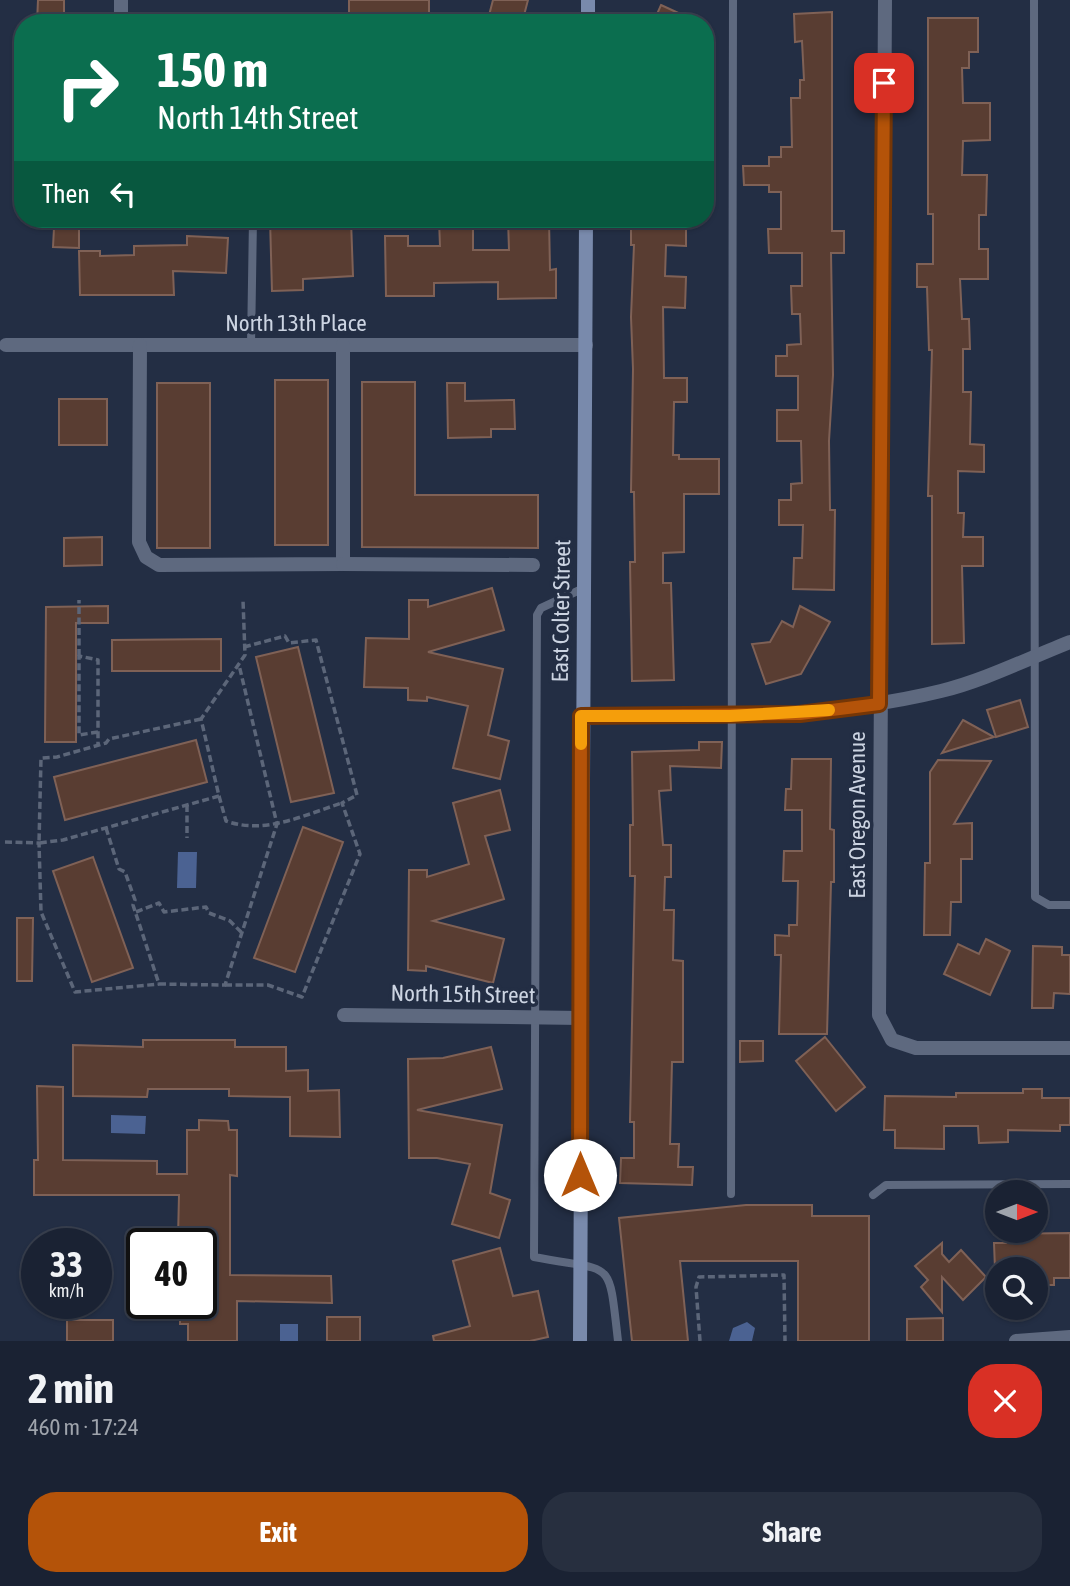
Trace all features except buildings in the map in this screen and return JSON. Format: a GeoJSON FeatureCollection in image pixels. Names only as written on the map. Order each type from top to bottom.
{"type":"FeatureCollection","features":[{"type":"Feature","properties":{"kind":"street","name":"East Oregon Avenue"},"geometry":{"type":"LineString","coordinates":[[885,0],[879,1015],[892,1040],[916,1048],[1070,1048]]}},
{"type":"Feature","properties":{"kind":"street","name":"East Colter Street"},"geometry":{"type":"LineString","coordinates":[[580,1341],[581,716],[586,228]]}},
{"type":"Feature","properties":{"kind":"street","name":"North 13th Place"},"geometry":{"type":"LineString","coordinates":[[6,345],[586,345]]}},
{"type":"Feature","properties":{"kind":"street"},"geometry":{"type":"LineString","coordinates":[[140,345],[139,542],[146,557],[159,565],[533,565]]}},
{"type":"Feature","properties":{"kind":"street"},"geometry":{"type":"LineString","coordinates":[[343,345],[344,564]]}},
{"type":"Feature","properties":{"kind":"street"},"geometry":{"type":"LineString","coordinates":[[581,716],[800,714],[879,704],[944,691],[1070,642]]}},
{"type":"Feature","properties":{"kind":"street","name":"North 15th Street"},"geometry":{"type":"LineString","coordinates":[[344,1015],[581,1018]]}},
{"type":"Feature","properties":{"kind":"street"},"geometry":{"type":"LineString","coordinates":[[1016,1341],[1070,1337]]}},
{"type":"Feature","properties":{"kind":"lane"},"geometry":{"type":"LineString","coordinates":[[731,1194],[733,0]]}},
{"type":"Feature","properties":{"kind":"lane"},"geometry":{"type":"LineString","coordinates":[[1034,0],[1035,897],[1049,905],[1070,905]]}},
{"type":"Feature","properties":{"kind":"lane"},"geometry":{"type":"LineString","coordinates":[[251,345],[253,228]]}},
{"type":"Feature","properties":{"kind":"lane"},"geometry":{"type":"LineString","coordinates":[[584,589],[541,608],[537,615],[534,1257],[596,1267],[607,1273],[612,1282],[618,1341]]}},
{"type":"Feature","properties":{"kind":"lane"},"geometry":{"type":"LineString","coordinates":[[873,1195],[886,1185],[1070,1184]]}},
{"type":"Feature","properties":{"kind":"path"},"geometry":{"type":"LineString","coordinates":[[79,600],[79,735],[98,732]]}},
{"type":"Feature","properties":{"kind":"path"},"geometry":{"type":"LineString","coordinates":[[243,600],[245,655],[201,719],[135,735],[131,733],[57,757],[41,758],[41,912],[75,992],[159,984],[268,985],[302,997],[360,854],[342,803]]}},
{"type":"Feature","properties":{"kind":"path"},"geometry":{"type":"LineString","coordinates":[[201,719],[226,821],[244,828],[277,824],[342,803],[357,795],[316,640],[289,643],[285,636],[244,647]]}},
{"type":"Feature","properties":{"kind":"path"},"geometry":{"type":"LineString","coordinates":[[79,656],[98,660],[98,745]]}},
{"type":"Feature","properties":{"kind":"path"},"geometry":{"type":"LineString","coordinates":[[225,985],[277,824],[239,665]]}},
{"type":"Feature","properties":{"kind":"path"},"geometry":{"type":"LineString","coordinates":[[5,842],[39,843],[63,840],[219,796]]}},
{"type":"Feature","properties":{"kind":"path"},"geometry":{"type":"LineString","coordinates":[[187,805],[187,838]]}},
{"type":"Feature","properties":{"kind":"path"},"geometry":{"type":"LineString","coordinates":[[106,828],[119,869],[125,872],[135,900],[136,912],[159,984]]}},
{"type":"Feature","properties":{"kind":"path"},"geometry":{"type":"LineString","coordinates":[[136,912],[159,903],[164,912],[206,907],[209,914],[230,921],[242,933]]}},
{"type":"Feature","properties":{"kind":"path"},"geometry":{"type":"LineString","coordinates":[[700,1341],[696,1287],[699,1277],[784,1275],[785,1341]]}},
{"type":"Feature","properties":{"kind":"water"},"geometry":{"type":"Polygon","coordinates":[[[178,852],[197,852],[196,888],[177,888],[178,852]]]}},
{"type":"Feature","properties":{"kind":"water"},"geometry":{"type":"Polygon","coordinates":[[[111,1115],[146,1116],[145,1134],[111,1133],[111,1115]]]}},
{"type":"Feature","properties":{"kind":"water"},"geometry":{"type":"Polygon","coordinates":[[[747,1322],[755,1328],[752,1341],[729,1341],[733,1328],[747,1322]]]}},
{"type":"Feature","properties":{"kind":"water"},"geometry":{"type":"Polygon","coordinates":[[[280,1324],[298,1324],[298,1341],[280,1341],[280,1324]]]}},
{"type":"Feature","properties":{"kind":"slow traffic"},"geometry":{"type":"LineString","coordinates":[[581,744],[581,716],[730,716],[800,714],[829,710]]}},
{"type":"Feature","properties":{"kind":"route"},"geometry":{"type":"LineString","coordinates":[[580,1175],[581,716],[800,714],[879,704],[884,83]]}}]}
